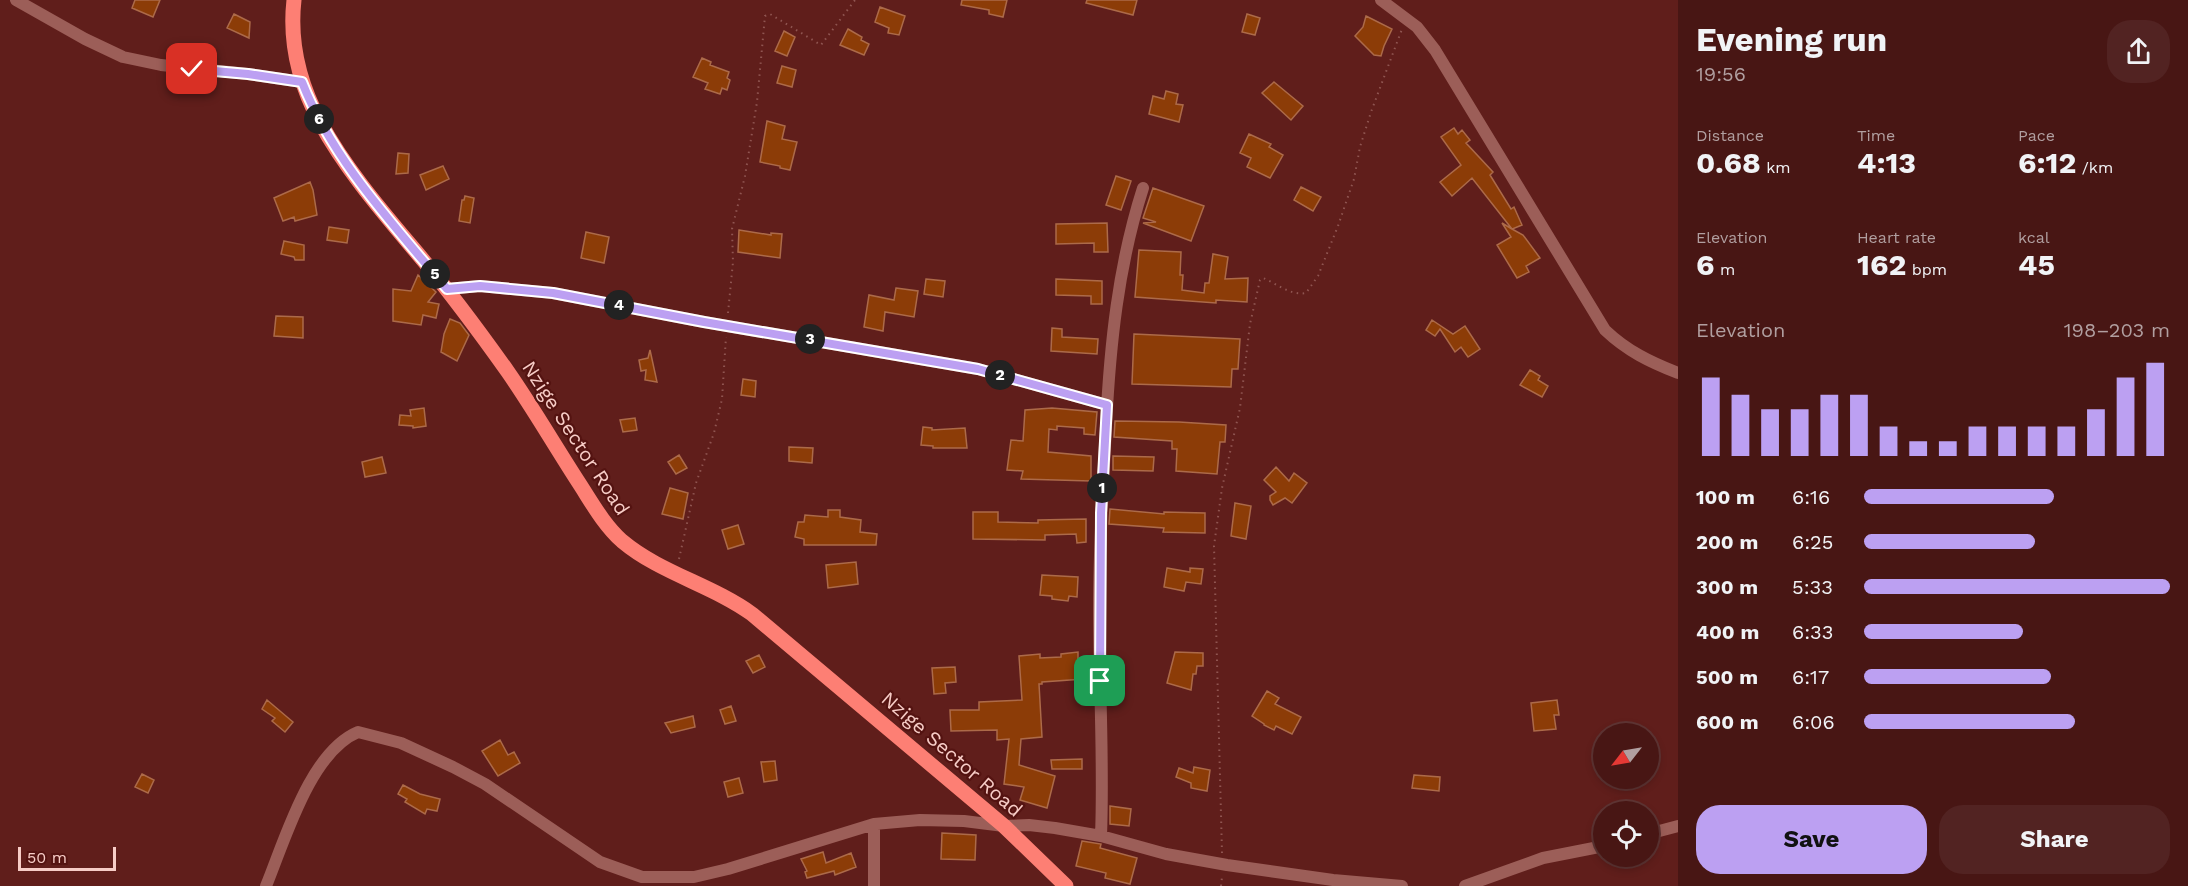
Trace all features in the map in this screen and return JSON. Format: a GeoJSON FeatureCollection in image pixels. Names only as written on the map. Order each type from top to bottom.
{"type":"FeatureCollection","features":[{"type":"Feature","properties":{"kind":"main road","name":"Nzige Sector Road"},"geometry":{"type":"LineString","coordinates":[[294,0],[293,41],[296,63],[302,82],[332,143],[386,215],[447,289],[509,373],[594,507],[613,532],[637,551],[676,573],[725,596],[752,614],[1004,826],[1066,886]]}},
{"type":"Feature","properties":{"kind":"street"},"geometry":{"type":"LineString","coordinates":[[16,0],[123,57],[161,65],[302,82]]}},
{"type":"Feature","properties":{"kind":"street"},"geometry":{"type":"LineString","coordinates":[[1381,0],[1424,34],[1605,330],[1638,356],[1678,373]]}},
{"type":"Feature","properties":{"kind":"street"},"geometry":{"type":"LineString","coordinates":[[1101,836],[1103,747],[1100,681],[1100,567],[1110,358],[1123,263],[1143,188]]}},
{"type":"Feature","properties":{"kind":"street"},"geometry":{"type":"LineString","coordinates":[[447,289],[480,286],[553,293],[726,326],[978,369],[1107,405]]}},
{"type":"Feature","properties":{"kind":"street"},"geometry":{"type":"LineString","coordinates":[[266,886],[316,771],[338,744],[357,732],[401,743],[453,767],[485,784],[600,862],[642,877],[682,878],[711,873],[874,824],[920,820],[964,821],[1004,826],[1029,825],[1101,836],[1166,854],[1222,864],[1333,880],[1402,886]]}},
{"type":"Feature","properties":{"kind":"street"},"geometry":{"type":"LineString","coordinates":[[874,824],[874,886]]}},
{"type":"Feature","properties":{"kind":"street"},"geometry":{"type":"LineString","coordinates":[[1659,831],[1678,826]]}},
{"type":"Feature","properties":{"kind":"street"},"geometry":{"type":"LineString","coordinates":[[1465,886],[1534,861],[1593,848]]}},
{"type":"Feature","properties":{"kind":"path"},"geometry":{"type":"LineString","coordinates":[[676,573],[696,483],[714,433],[722,399],[726,326],[733,262],[732,229],[745,176],[757,102],[765,16],[770,14],[821,45],[855,0]]}},
{"type":"Feature","properties":{"kind":"path"},"geometry":{"type":"LineString","coordinates":[[1221,886],[1219,684],[1214,546],[1222,488],[1240,408],[1250,324],[1260,280],[1265,279],[1300,294],[1306,293],[1318,276],[1354,179],[1360,147],[1406,18]]}},
{"type":"Feature","properties":{"kind":"building"},"geometry":{"type":"Polygon","coordinates":[[[135,0],[160,0],[153,17],[132,8],[135,0]]]}},
{"type":"Feature","properties":{"kind":"building"},"geometry":{"type":"Polygon","coordinates":[[[962,0],[1007,0],[1003,17],[989,14],[989,10],[961,5],[962,0]]]}},
{"type":"Feature","properties":{"kind":"building"},"geometry":{"type":"Polygon","coordinates":[[[1087,0],[1137,0],[1133,15],[1086,3],[1087,0]]]}},
{"type":"Feature","properties":{"kind":"building"},"geometry":{"type":"Polygon","coordinates":[[[880,7],[905,16],[899,35],[888,33],[889,28],[875,22],[880,7]]]}},
{"type":"Feature","properties":{"kind":"building"},"geometry":{"type":"Polygon","coordinates":[[[234,14],[250,22],[249,38],[227,28],[234,14]]]}},
{"type":"Feature","properties":{"kind":"building"},"geometry":{"type":"Polygon","coordinates":[[[1247,14],[1260,18],[1255,35],[1242,32],[1247,14]]]}},
{"type":"Feature","properties":{"kind":"building"},"geometry":{"type":"Polygon","coordinates":[[[1366,16],[1392,29],[1381,56],[1374,55],[1355,36],[1363,27],[1366,16]]]}},
{"type":"Feature","properties":{"kind":"building"},"geometry":{"type":"Polygon","coordinates":[[[848,29],[869,44],[864,55],[840,45],[848,29]]]}},
{"type":"Feature","properties":{"kind":"building"},"geometry":{"type":"Polygon","coordinates":[[[784,31],[795,37],[787,56],[775,51],[784,31]]]}},
{"type":"Feature","properties":{"kind":"building"},"geometry":{"type":"Polygon","coordinates":[[[702,58],[711,62],[710,65],[729,72],[727,78],[730,80],[727,90],[722,88],[720,94],[705,89],[708,83],[693,77],[702,58]]]}},
{"type":"Feature","properties":{"kind":"building"},"geometry":{"type":"Polygon","coordinates":[[[782,66],[796,70],[792,87],[777,83],[782,66]]]}},
{"type":"Feature","properties":{"kind":"building"},"geometry":{"type":"Polygon","coordinates":[[[1274,82],[1303,106],[1291,120],[1262,93],[1274,82]]]}},
{"type":"Feature","properties":{"kind":"building"},"geometry":{"type":"Polygon","coordinates":[[[1166,91],[1178,94],[1176,104],[1183,105],[1179,122],[1149,114],[1153,96],[1164,99],[1166,91]]]}},
{"type":"Feature","properties":{"kind":"building"},"geometry":{"type":"Polygon","coordinates":[[[767,121],[785,126],[782,139],[797,142],[790,170],[760,162],[767,121]]]}},
{"type":"Feature","properties":{"kind":"building"},"geometry":{"type":"Polygon","coordinates":[[[1454,128],[1458,134],[1462,130],[1470,140],[1466,143],[1493,172],[1490,175],[1511,209],[1514,207],[1522,225],[1512,229],[1472,178],[1452,196],[1440,182],[1461,165],[1441,137],[1454,128]]]}},
{"type":"Feature","properties":{"kind":"building"},"geometry":{"type":"Polygon","coordinates":[[[1249,134],[1271,144],[1269,147],[1283,155],[1270,178],[1247,167],[1251,158],[1240,153],[1249,134]]]}},
{"type":"Feature","properties":{"kind":"building"},"geometry":{"type":"Polygon","coordinates":[[[398,153],[409,154],[408,173],[396,174],[398,153]]]}},
{"type":"Feature","properties":{"kind":"building"},"geometry":{"type":"Polygon","coordinates":[[[443,166],[449,179],[426,190],[420,175],[443,166]]]}},
{"type":"Feature","properties":{"kind":"building"},"geometry":{"type":"Polygon","coordinates":[[[1116,176],[1131,181],[1121,210],[1106,205],[1116,176]]]}},
{"type":"Feature","properties":{"kind":"building"},"geometry":{"type":"Polygon","coordinates":[[[310,182],[317,215],[295,221],[294,217],[283,221],[274,198],[310,182]]]}},
{"type":"Feature","properties":{"kind":"building"},"geometry":{"type":"Polygon","coordinates":[[[1301,187],[1321,197],[1313,211],[1294,200],[1301,187]]]}},
{"type":"Feature","properties":{"kind":"building"},"geometry":{"type":"Polygon","coordinates":[[[1153,188],[1204,206],[1191,241],[1143,223],[1156,222],[1143,218],[1153,188]]]}},
{"type":"Feature","properties":{"kind":"building"},"geometry":{"type":"Polygon","coordinates":[[[465,196],[474,198],[470,223],[459,221],[462,200],[465,196]]]}},
{"type":"Feature","properties":{"kind":"building"},"geometry":{"type":"Polygon","coordinates":[[[1107,223],[1108,252],[1094,252],[1094,243],[1056,244],[1056,224],[1107,223]]]}},
{"type":"Feature","properties":{"kind":"building"},"geometry":{"type":"Polygon","coordinates":[[[1502,223],[1523,235],[1540,258],[1526,266],[1529,272],[1517,278],[1497,245],[1511,237],[1502,223]]]}},
{"type":"Feature","properties":{"kind":"building"},"geometry":{"type":"Polygon","coordinates":[[[329,227],[349,230],[347,243],[327,240],[329,227]]]}},
{"type":"Feature","properties":{"kind":"building"},"geometry":{"type":"Polygon","coordinates":[[[739,230],[771,235],[771,233],[782,234],[780,258],[738,252],[739,230]]]}},
{"type":"Feature","properties":{"kind":"building"},"geometry":{"type":"Polygon","coordinates":[[[586,232],[609,237],[604,263],[581,258],[586,232]]]}},
{"type":"Feature","properties":{"kind":"building"},"geometry":{"type":"Polygon","coordinates":[[[284,241],[304,245],[304,260],[295,260],[294,257],[281,254],[284,241]]]}},
{"type":"Feature","properties":{"kind":"building"},"geometry":{"type":"Polygon","coordinates":[[[1139,250],[1181,252],[1182,290],[1204,293],[1205,283],[1209,283],[1213,254],[1228,257],[1225,279],[1248,278],[1247,302],[1216,300],[1216,303],[1135,297],[1139,250]]]}},
{"type":"Feature","properties":{"kind":"building"},"geometry":{"type":"Polygon","coordinates":[[[418,275],[436,292],[428,302],[439,304],[436,318],[423,315],[421,325],[393,321],[393,289],[411,291],[418,275]]]}},
{"type":"Feature","properties":{"kind":"building"},"geometry":{"type":"Polygon","coordinates":[[[926,279],[945,281],[943,297],[924,294],[926,279]]]}},
{"type":"Feature","properties":{"kind":"building"},"geometry":{"type":"Polygon","coordinates":[[[1056,279],[1102,281],[1102,304],[1091,304],[1091,296],[1056,295],[1056,279]]]}},
{"type":"Feature","properties":{"kind":"building"},"geometry":{"type":"Polygon","coordinates":[[[896,288],[918,291],[914,317],[885,312],[883,331],[864,327],[869,295],[894,300],[896,288]]]}},
{"type":"Feature","properties":{"kind":"building"},"geometry":{"type":"Polygon","coordinates":[[[276,316],[303,317],[303,338],[274,336],[276,316]]]}},
{"type":"Feature","properties":{"kind":"building"},"geometry":{"type":"Polygon","coordinates":[[[450,319],[460,323],[469,335],[457,361],[441,352],[444,334],[450,319]]]}},
{"type":"Feature","properties":{"kind":"building"},"geometry":{"type":"Polygon","coordinates":[[[1432,320],[1453,334],[1465,326],[1480,349],[1468,357],[1461,347],[1455,352],[1440,329],[1435,336],[1426,330],[1432,320]]]}},
{"type":"Feature","properties":{"kind":"building"},"geometry":{"type":"Polygon","coordinates":[[[1052,328],[1062,329],[1062,337],[1098,339],[1097,354],[1051,351],[1052,328]]]}},
{"type":"Feature","properties":{"kind":"building"},"geometry":{"type":"Polygon","coordinates":[[[1134,334],[1240,339],[1238,369],[1232,369],[1231,387],[1132,384],[1134,334]]]}},
{"type":"Feature","properties":{"kind":"building"},"geometry":{"type":"Polygon","coordinates":[[[650,350],[657,382],[645,380],[646,370],[641,371],[639,360],[648,358],[650,350]]]}},
{"type":"Feature","properties":{"kind":"building"},"geometry":{"type":"Polygon","coordinates":[[[1530,370],[1540,376],[1538,380],[1548,386],[1542,397],[1520,385],[1530,370]]]}},
{"type":"Feature","properties":{"kind":"building"},"geometry":{"type":"Polygon","coordinates":[[[743,379],[756,381],[755,397],[741,395],[743,379]]]}},
{"type":"Feature","properties":{"kind":"building"},"geometry":{"type":"Polygon","coordinates":[[[424,408],[426,426],[413,428],[413,426],[399,425],[400,415],[411,416],[410,410],[424,408]]]}},
{"type":"Feature","properties":{"kind":"building"},"geometry":{"type":"Polygon","coordinates":[[[1052,408],[1097,412],[1095,435],[1084,434],[1084,428],[1057,426],[1057,430],[1049,429],[1048,452],[1091,456],[1091,481],[1021,479],[1023,471],[1007,470],[1011,440],[1023,441],[1025,410],[1052,408]]]}},
{"type":"Feature","properties":{"kind":"building"},"geometry":{"type":"Polygon","coordinates":[[[635,418],[637,430],[623,432],[620,420],[635,418]]]}},
{"type":"Feature","properties":{"kind":"building"},"geometry":{"type":"Polygon","coordinates":[[[1115,421],[1226,425],[1225,442],[1220,442],[1217,474],[1176,471],[1177,449],[1172,449],[1172,441],[1114,437],[1115,421]]]}},
{"type":"Feature","properties":{"kind":"building"},"geometry":{"type":"Polygon","coordinates":[[[923,427],[932,428],[932,430],[965,428],[967,448],[933,448],[933,446],[921,445],[923,427]]]}},
{"type":"Feature","properties":{"kind":"building"},"geometry":{"type":"Polygon","coordinates":[[[789,447],[813,448],[812,463],[789,461],[789,447]]]}},
{"type":"Feature","properties":{"kind":"building"},"geometry":{"type":"Polygon","coordinates":[[[679,455],[687,468],[676,474],[668,462],[679,455]]]}},
{"type":"Feature","properties":{"kind":"building"},"geometry":{"type":"Polygon","coordinates":[[[1113,456],[1154,457],[1153,471],[1113,470],[1113,456]]]}},
{"type":"Feature","properties":{"kind":"building"},"geometry":{"type":"Polygon","coordinates":[[[382,457],[386,473],[365,477],[362,462],[382,457]]]}},
{"type":"Feature","properties":{"kind":"building"},"geometry":{"type":"Polygon","coordinates":[[[1276,467],[1289,481],[1294,473],[1307,483],[1292,503],[1285,498],[1273,505],[1270,500],[1270,496],[1276,492],[1264,480],[1276,467]]]}},
{"type":"Feature","properties":{"kind":"building"},"geometry":{"type":"Polygon","coordinates":[[[670,488],[688,493],[683,519],[662,514],[670,488]]]}},
{"type":"Feature","properties":{"kind":"building"},"geometry":{"type":"Polygon","coordinates":[[[1235,503],[1251,506],[1246,539],[1231,536],[1235,503]]]}},
{"type":"Feature","properties":{"kind":"building"},"geometry":{"type":"Polygon","coordinates":[[[1110,509],[1164,514],[1164,512],[1205,513],[1205,533],[1163,532],[1164,528],[1109,524],[1110,509]]]}},
{"type":"Feature","properties":{"kind":"building"},"geometry":{"type":"Polygon","coordinates":[[[828,510],[840,510],[840,517],[861,520],[860,532],[877,534],[876,545],[804,545],[804,539],[795,537],[798,522],[804,522],[805,515],[828,517],[828,510]]]}},
{"type":"Feature","properties":{"kind":"building"},"geometry":{"type":"Polygon","coordinates":[[[973,512],[998,512],[998,522],[1038,523],[1038,520],[1086,519],[1086,542],[1077,543],[1076,534],[1045,535],[1045,540],[973,539],[973,512]]]}},
{"type":"Feature","properties":{"kind":"building"},"geometry":{"type":"Polygon","coordinates":[[[738,525],[744,544],[728,549],[722,530],[738,525]]]}},
{"type":"Feature","properties":{"kind":"building"},"geometry":{"type":"Polygon","coordinates":[[[856,562],[858,584],[828,588],[826,565],[856,562]]]}},
{"type":"Feature","properties":{"kind":"building"},"geometry":{"type":"Polygon","coordinates":[[[1167,568],[1190,572],[1190,568],[1203,569],[1201,584],[1186,582],[1184,591],[1164,587],[1167,568]]]}},
{"type":"Feature","properties":{"kind":"building"},"geometry":{"type":"Polygon","coordinates":[[[1042,575],[1078,577],[1077,597],[1069,596],[1068,601],[1040,595],[1042,575]]]}},
{"type":"Feature","properties":{"kind":"building"},"geometry":{"type":"Polygon","coordinates":[[[1078,652],[1078,661],[1083,661],[1084,679],[1039,684],[1042,737],[1021,739],[1019,765],[1055,776],[1047,808],[1020,800],[1024,787],[1004,784],[1009,739],[997,740],[997,730],[951,731],[950,710],[979,710],[979,702],[1022,700],[1019,656],[1040,654],[1040,658],[1061,657],[1061,654],[1078,652]]]}},
{"type":"Feature","properties":{"kind":"building"},"geometry":{"type":"Polygon","coordinates":[[[1175,652],[1203,653],[1203,666],[1197,666],[1196,674],[1193,674],[1191,690],[1167,683],[1175,652]]]}},
{"type":"Feature","properties":{"kind":"building"},"geometry":{"type":"Polygon","coordinates":[[[759,655],[765,667],[753,673],[746,661],[759,655]]]}},
{"type":"Feature","properties":{"kind":"building"},"geometry":{"type":"Polygon","coordinates":[[[955,667],[956,682],[945,683],[946,693],[934,694],[932,668],[955,667]]]}},
{"type":"Feature","properties":{"kind":"building"},"geometry":{"type":"Polygon","coordinates":[[[1267,691],[1279,698],[1275,704],[1301,717],[1292,734],[1276,726],[1274,730],[1252,716],[1267,691]]]}},
{"type":"Feature","properties":{"kind":"building"},"geometry":{"type":"Polygon","coordinates":[[[267,700],[293,722],[285,732],[272,721],[275,718],[262,709],[267,700]]]}},
{"type":"Feature","properties":{"kind":"building"},"geometry":{"type":"Polygon","coordinates":[[[1557,700],[1559,715],[1554,715],[1556,729],[1534,731],[1531,703],[1557,700]]]}},
{"type":"Feature","properties":{"kind":"building"},"geometry":{"type":"Polygon","coordinates":[[[731,706],[736,721],[725,724],[720,710],[731,706]]]}},
{"type":"Feature","properties":{"kind":"building"},"geometry":{"type":"Polygon","coordinates":[[[693,716],[695,727],[671,733],[665,723],[693,716]]]}},
{"type":"Feature","properties":{"kind":"building"},"geometry":{"type":"Polygon","coordinates":[[[500,740],[508,755],[514,752],[520,763],[498,776],[482,751],[500,740]]]}},
{"type":"Feature","properties":{"kind":"building"},"geometry":{"type":"Polygon","coordinates":[[[1082,759],[1082,769],[1052,769],[1051,760],[1082,759]]]}},
{"type":"Feature","properties":{"kind":"building"},"geometry":{"type":"Polygon","coordinates":[[[775,761],[777,780],[764,782],[761,762],[775,761]]]}},
{"type":"Feature","properties":{"kind":"building"},"geometry":{"type":"Polygon","coordinates":[[[1194,767],[1210,770],[1207,791],[1191,788],[1191,783],[1176,777],[1179,768],[1193,773],[1194,767]]]}},
{"type":"Feature","properties":{"kind":"building"},"geometry":{"type":"Polygon","coordinates":[[[142,774],[154,780],[148,793],[135,787],[142,774]]]}},
{"type":"Feature","properties":{"kind":"building"},"geometry":{"type":"Polygon","coordinates":[[[1414,775],[1440,777],[1439,791],[1412,788],[1414,775]]]}},
{"type":"Feature","properties":{"kind":"building"},"geometry":{"type":"Polygon","coordinates":[[[739,778],[743,793],[728,797],[724,782],[739,778]]]}},
{"type":"Feature","properties":{"kind":"building"},"geometry":{"type":"Polygon","coordinates":[[[403,785],[420,794],[440,799],[437,811],[427,809],[425,814],[405,802],[407,799],[398,794],[403,785]]]}},
{"type":"Feature","properties":{"kind":"building"},"geometry":{"type":"Polygon","coordinates":[[[1110,806],[1131,809],[1129,826],[1110,824],[1110,806]]]}},
{"type":"Feature","properties":{"kind":"building"},"geometry":{"type":"Polygon","coordinates":[[[942,833],[976,835],[975,860],[941,859],[942,833]]]}},
{"type":"Feature","properties":{"kind":"building"},"geometry":{"type":"Polygon","coordinates":[[[1082,841],[1101,844],[1100,848],[1137,858],[1130,884],[1105,878],[1106,873],[1076,866],[1082,841]]]}},
{"type":"Feature","properties":{"kind":"building"},"geometry":{"type":"Polygon","coordinates":[[[823,852],[826,863],[851,853],[856,867],[835,875],[834,871],[807,878],[805,872],[807,871],[801,859],[823,852]]]}},
{"type":"Feature","properties":{"kind":"route"},"geometry":{"type":"LineString","coordinates":[[192,69],[302,82],[332,143],[386,215],[447,289],[480,286],[553,293],[916,360],[978,369],[1107,405],[1101,513],[1100,681]]}}]}
